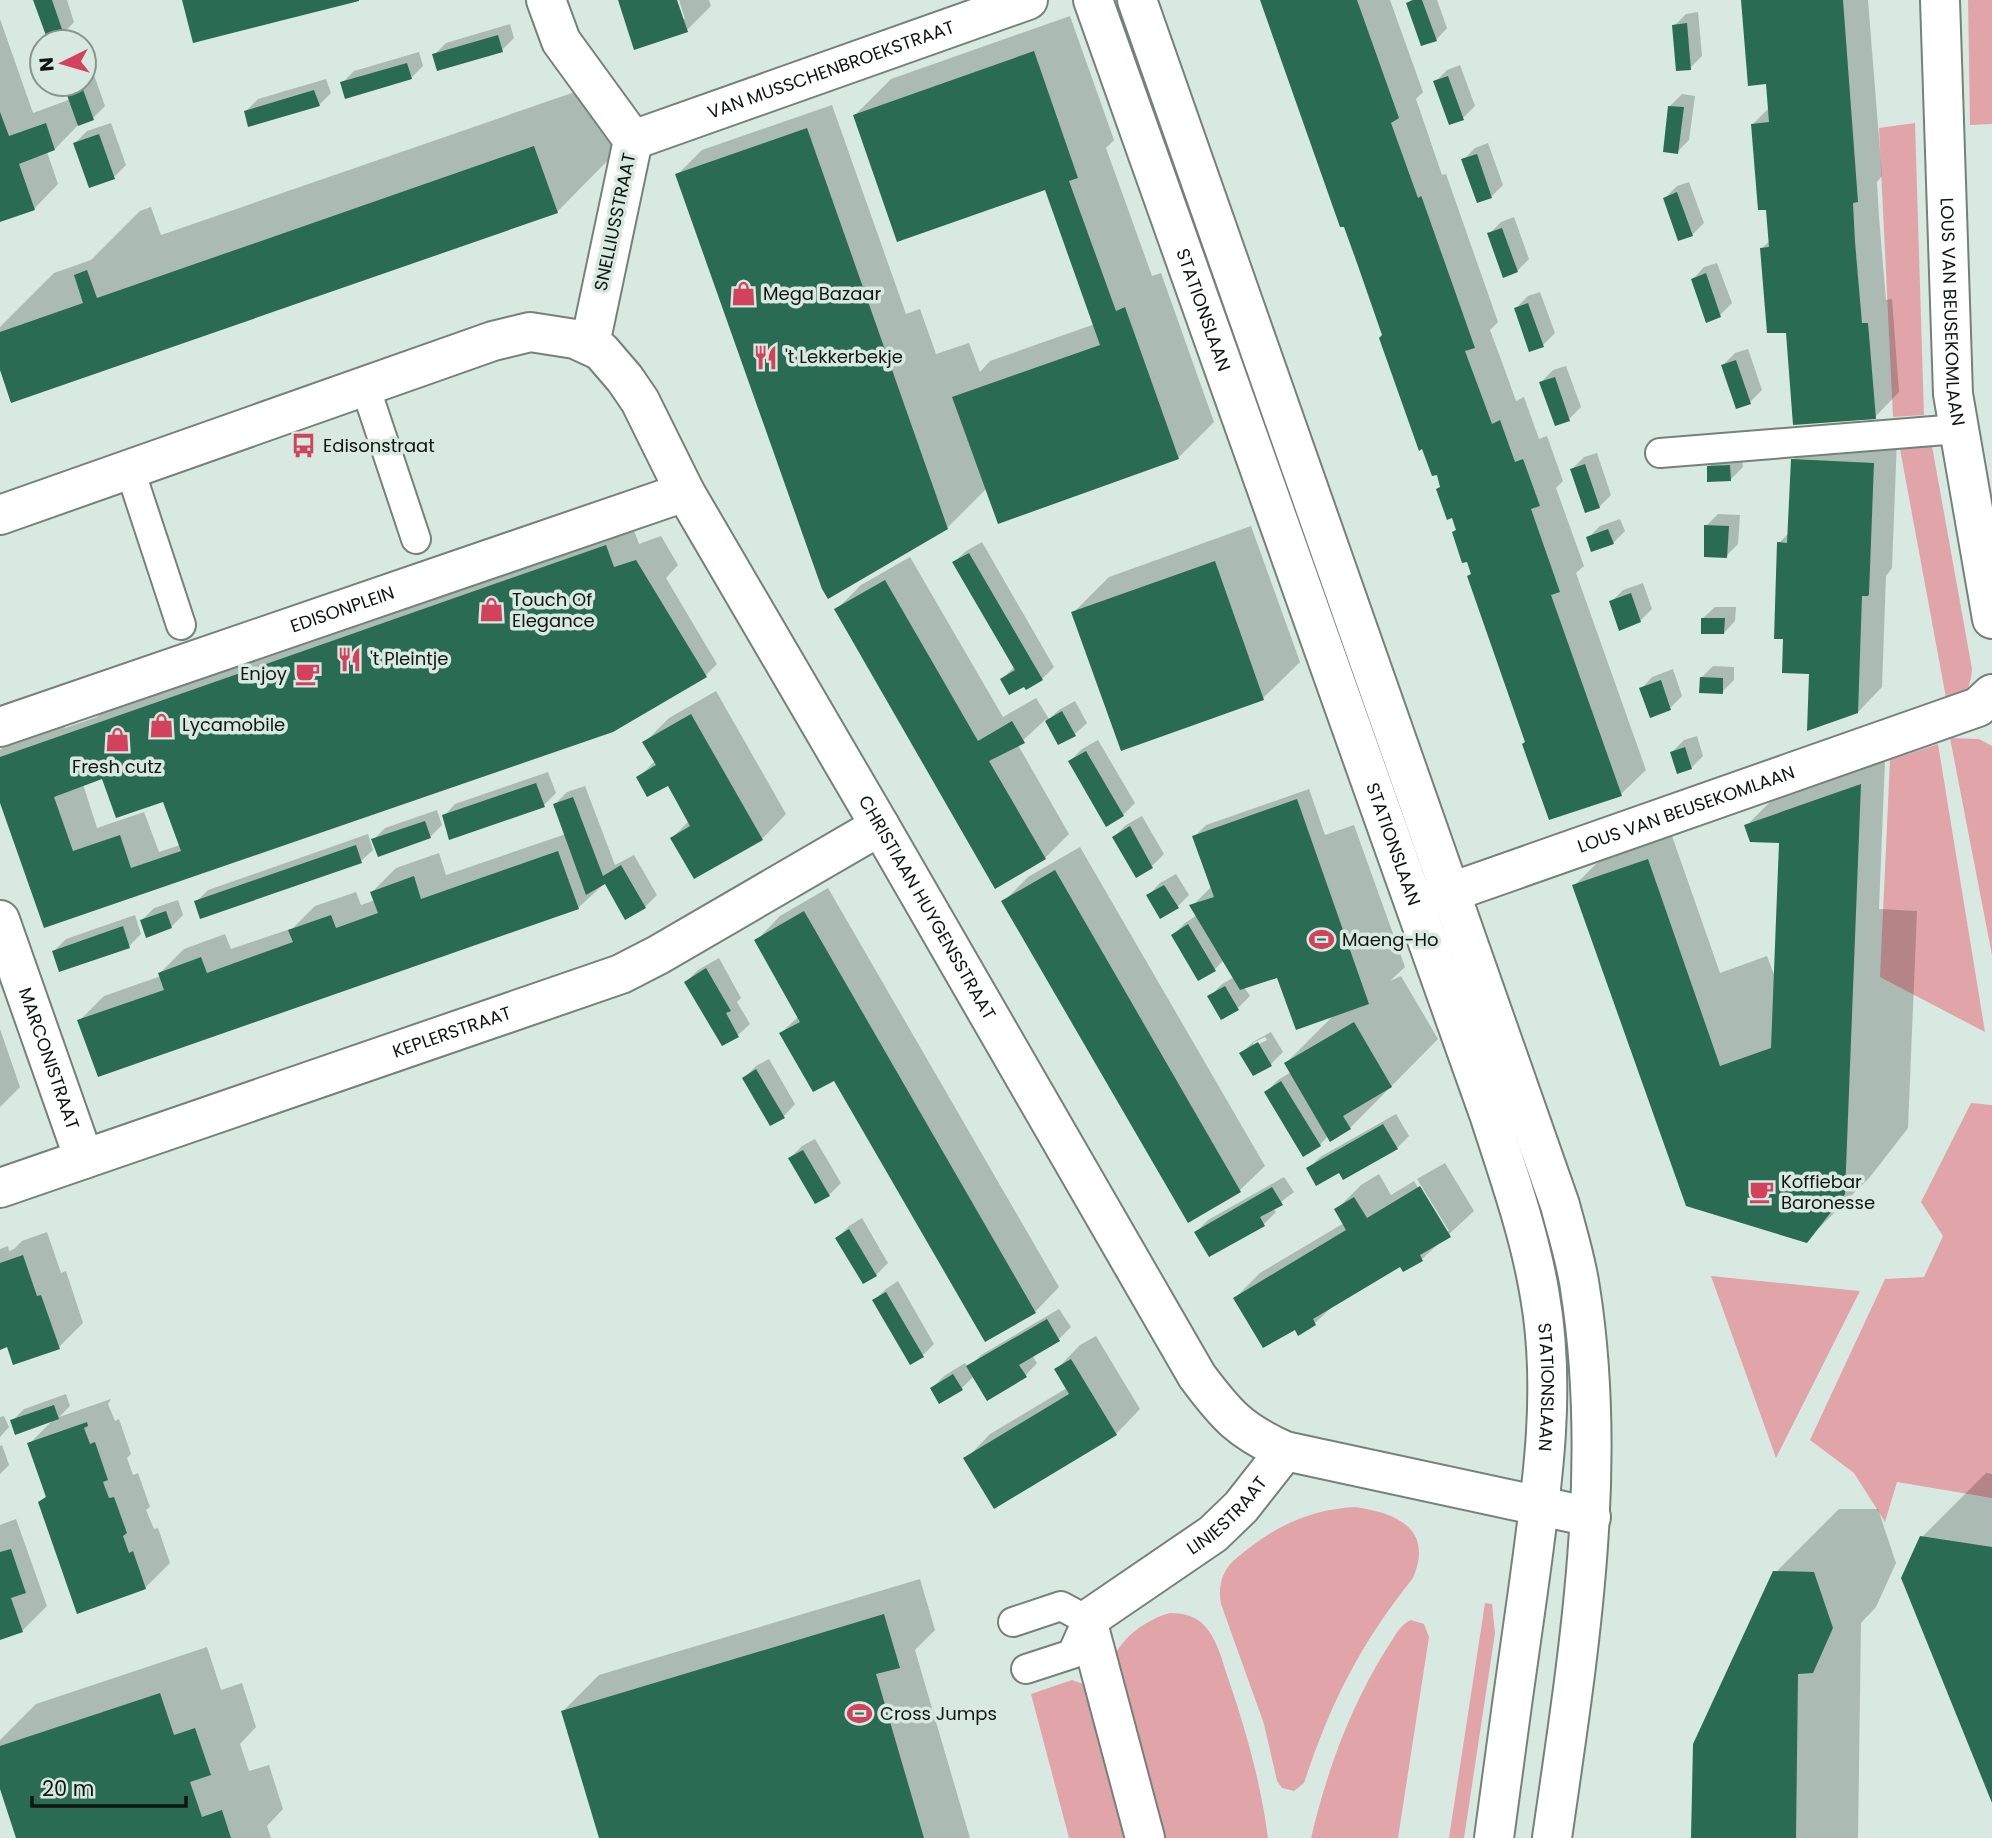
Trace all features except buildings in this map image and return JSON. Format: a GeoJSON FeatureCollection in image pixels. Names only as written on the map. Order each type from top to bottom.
{"type":"FeatureCollection","features":[{"type":"Feature","properties":{"kind":"street","name":"SNELLIUSSTRAAT"},"geometry":{"type":"LineString","coordinates":[[546,0],[561,41],[633,141],[590,344]]}},
{"type":"Feature","properties":{"kind":"street","name":"VAN MUSSCHENBROEKSTRAAT"},"geometry":{"type":"LineString","coordinates":[[633,141],[1028,0]]}},
{"type":"Feature","properties":{"kind":"street","name":"STATIONSLAAN"},"geometry":{"type":"LineString","coordinates":[[1093,0],[1432,899],[1560,1205],[1580,1285],[1590,1389],[1591,1517],[1577,1666],[1552,1838]]}},
{"type":"Feature","properties":{"kind":"street","name":"STATIONSLAAN"},"geometry":{"type":"LineString","coordinates":[[1137,0],[1432,899],[1490,1117],[1514,1192],[1540,1296],[1547,1363],[1540,1505],[1494,1838]]}},
{"type":"Feature","properties":{"kind":"street","name":"LOUS VAN BEUSEKOMLAAN"},"geometry":{"type":"LineString","coordinates":[[1940,0],[1953,394],[1992,619]]}},
{"type":"Feature","properties":{"kind":"street"},"geometry":{"type":"LineString","coordinates":[[0,515],[493,341],[530,332],[561,335],[590,344]]}},
{"type":"Feature","properties":{"kind":"street","name":"CHRISTIAAN HUYGENSSTRAAT"},"geometry":{"type":"LineString","coordinates":[[590,344],[610,359],[640,401],[685,492],[1197,1376],[1224,1412],[1257,1438],[1285,1451]]}},
{"type":"Feature","properties":{"kind":"street","name":"EDISONPLEIN"},"geometry":{"type":"LineString","coordinates":[[0,727],[685,492]]}},
{"type":"Feature","properties":{"kind":"street","name":"LOUS VAN BEUSEKOMLAAN"},"geometry":{"type":"LineString","coordinates":[[1432,899],[1991,701]]}},
{"type":"Feature","properties":{"kind":"street","name":"KEPLERSTRAAT"},"geometry":{"type":"LineString","coordinates":[[0,1188],[621,974],[880,826]]}},
{"type":"Feature","properties":{"kind":"street","name":"MARCONISTRAAT"},"geometry":{"type":"LineString","coordinates":[[0,920],[83,1159]]}},
{"type":"Feature","properties":{"kind":"street"},"geometry":{"type":"LineString","coordinates":[[1285,1451],[1591,1517]]}},
{"type":"Feature","properties":{"kind":"street","name":"LINIESTRAAT"},"geometry":{"type":"LineString","coordinates":[[1087,1620],[1213,1534],[1241,1507],[1285,1451]]}},
{"type":"Feature","properties":{"kind":"street"},"geometry":{"type":"LineString","coordinates":[[1087,1620],[1145,1838]]}},
{"type":"Feature","properties":{"kind":"lane"},"geometry":{"type":"LineString","coordinates":[[365,386],[416,539]]}},
{"type":"Feature","properties":{"kind":"lane"},"geometry":{"type":"LineString","coordinates":[[1660,453],[1958,429]]}},
{"type":"Feature","properties":{"kind":"lane"},"geometry":{"type":"LineString","coordinates":[[130,470],[181,625]]}},
{"type":"Feature","properties":{"kind":"lane"},"geometry":{"type":"LineString","coordinates":[[1013,1622],[1061,1606],[1087,1620],[1072,1654],[1026,1669]]}},
{"type":"Feature","properties":{"kind":"shaded area"},"geometry":{"type":"Polygon","coordinates":[[[1968,0],[1992,0],[1992,124],[1970,125],[1968,0]]]}},
{"type":"Feature","properties":{"kind":"shaded area"},"geometry":{"type":"Polygon","coordinates":[[[1915,123],[1924,415],[1893,417],[1879,128],[1915,123]]]}},
{"type":"Feature","properties":{"kind":"shaded area"},"geometry":{"type":"Polygon","coordinates":[[[1932,446],[1972,669],[1966,690],[1946,698],[1900,449],[1932,446]]]}},
{"type":"Feature","properties":{"kind":"shaded area"},"geometry":{"type":"Polygon","coordinates":[[[1950,738],[1979,739],[1992,746],[1992,955],[1950,738]]]}},
{"type":"Feature","properties":{"kind":"shaded area"},"geometry":{"type":"Polygon","coordinates":[[[1938,744],[1985,1032],[1880,977],[1890,760],[1938,744]]]}},
{"type":"Feature","properties":{"kind":"shaded area"},"geometry":{"type":"Polygon","coordinates":[[[1971,1103],[1992,1105],[1992,1498],[1897,1482],[1885,1522],[1854,1473],[1810,1440],[1885,1279],[1924,1277],[1943,1236],[1921,1202],[1971,1103]]]}},
{"type":"Feature","properties":{"kind":"shaded area"},"geometry":{"type":"Polygon","coordinates":[[[1711,1276],[1860,1291],[1776,1458],[1711,1276]]]}},
{"type":"Feature","properties":{"kind":"shaded area"},"geometry":{"type":"Polygon","coordinates":[[[1355,1507],[1384,1514],[1407,1526],[1415,1535],[1419,1547],[1418,1561],[1413,1578],[1377,1627],[1348,1676],[1325,1726],[1304,1783],[1294,1791],[1282,1788],[1277,1781],[1264,1724],[1221,1604],[1221,1581],[1233,1561],[1261,1539],[1289,1523],[1320,1512],[1355,1507]]]}},
{"type":"Feature","properties":{"kind":"shaded area"},"geometry":{"type":"Polygon","coordinates":[[[1485,1603],[1492,1604],[1495,1633],[1464,1838],[1449,1838],[1485,1603]]]}},
{"type":"Feature","properties":{"kind":"shaded area"},"geometry":{"type":"Polygon","coordinates":[[[1170,1613],[1187,1615],[1201,1622],[1217,1646],[1252,1755],[1268,1838],[1157,1838],[1113,1659],[1122,1643],[1136,1630],[1170,1613]]]}},
{"type":"Feature","properties":{"kind":"shaded area"},"geometry":{"type":"Polygon","coordinates":[[[1411,1620],[1424,1624],[1429,1637],[1398,1838],[1311,1838],[1324,1788],[1351,1716],[1387,1648],[1400,1628],[1411,1620]]]}},
{"type":"Feature","properties":{"kind":"shaded area"},"geometry":{"type":"Polygon","coordinates":[[[1072,1680],[1086,1685],[1129,1838],[1069,1838],[1031,1694],[1072,1680]]]}},
{"type":"Feature","properties":{"kind":"place","name":"Mega Bazaar"},"geometry":{"type":"Point","coordinates":[743,294]}},
{"type":"Feature","properties":{"kind":"place","name":"'t Lekkerbekje"},"geometry":{"type":"Point","coordinates":[765,357]}},
{"type":"Feature","properties":{"kind":"place","name":"Edisonstraat"},"geometry":{"type":"Point","coordinates":[303,446]}},
{"type":"Feature","properties":{"kind":"place","name":"Touch Of Elegance"},"geometry":{"type":"Point","coordinates":[492,610]}},
{"type":"Feature","properties":{"kind":"place","name":"'t Pleintje"},"geometry":{"type":"Point","coordinates":[350,659]}},
{"type":"Feature","properties":{"kind":"place","name":"Enjoy"},"geometry":{"type":"Point","coordinates":[307,674]}},
{"type":"Feature","properties":{"kind":"place","name":"Lycamobile"},"geometry":{"type":"Point","coordinates":[162,725]}},
{"type":"Feature","properties":{"kind":"place","name":"Fresh cutz"},"geometry":{"type":"Point","coordinates":[117,740]}},
{"type":"Feature","properties":{"kind":"place","name":"Maeng-Ho"},"geometry":{"type":"Point","coordinates":[1322,940]}},
{"type":"Feature","properties":{"kind":"place","name":"Koffiebar Baronesse"},"geometry":{"type":"Point","coordinates":[1761,1192]}},
{"type":"Feature","properties":{"kind":"place","name":"Cross Jumps"},"geometry":{"type":"Point","coordinates":[860,1714]}}]}
